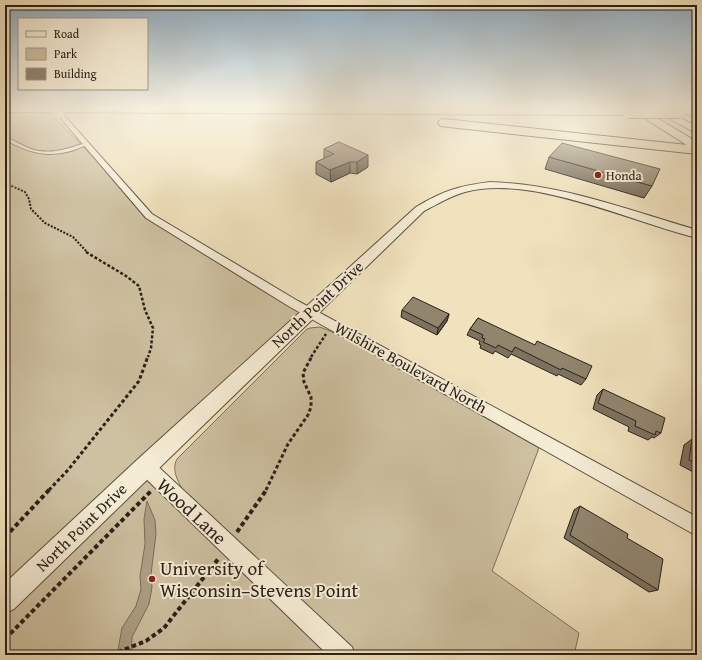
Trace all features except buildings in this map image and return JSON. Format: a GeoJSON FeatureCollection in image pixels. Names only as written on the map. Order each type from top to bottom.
{"type":"FeatureCollection","features":[{"type":"Feature","properties":{"kind":"highway"},"geometry":{"type":"LineString","coordinates":[[583,138],[697,149]]}},
{"type":"Feature","properties":{"kind":"highway"},"geometry":{"type":"LineString","coordinates":[[652,145],[697,154]]}},
{"type":"Feature","properties":{"kind":"main road"},"geometry":{"type":"LineString","coordinates":[[678,138],[697,149]]}},
{"type":"Feature","properties":{"kind":"street","name":"Wilshire Boulevard North"},"geometry":{"type":"LineString","coordinates":[[81,138],[149,216],[309,311],[697,527]]}},
{"type":"Feature","properties":{"kind":"street","name":"North Point Drive"},"geometry":{"type":"LineString","coordinates":[[5,600],[309,311],[420,208],[432,200],[450,192],[468,188],[490,186],[513,186],[547,190],[697,234]]}},
{"type":"Feature","properties":{"kind":"street","name":"Wood Lane"},"geometry":{"type":"LineString","coordinates":[[145,466],[344,655]]}},
{"type":"Feature","properties":{"kind":"lane"},"geometry":{"type":"LineString","coordinates":[[5,138],[29,150],[43,154],[68,151],[86,144]]}},
{"type":"Feature","properties":{"kind":"path"},"geometry":{"type":"LineString","coordinates":[[5,183],[25,192],[29,199],[31,209],[45,223],[73,237],[85,251],[126,276],[139,286],[145,310],[153,328],[151,348],[139,381],[68,470],[5,537]]}},
{"type":"Feature","properties":{"kind":"path"},"geometry":{"type":"LineString","coordinates":[[239,528],[267,488],[288,444],[308,415],[311,406],[311,397],[304,382],[304,373],[323,337],[330,329]]}},
{"type":"Feature","properties":{"kind":"path"},"geometry":{"type":"LineString","coordinates":[[5,639],[161,482]]}},
{"type":"Feature","properties":{"kind":"path"},"geometry":{"type":"LineString","coordinates":[[111,655],[146,641],[164,628],[218,561]]}},
{"type":"Feature","properties":{"kind":"green space"},"geometry":{"type":"Polygon","coordinates":[[[5,138],[74,138],[144,210],[309,311],[145,466],[344,655],[5,655],[5,138]]]}},
{"type":"Feature","properties":{"kind":"green space"},"geometry":{"type":"Polygon","coordinates":[[[320,327],[337,334],[379,357],[539,448],[492,571],[579,633],[574,655],[356,655],[187,497],[177,479],[175,464],[177,459],[307,329],[320,327]]]}},
{"type":"Feature","properties":{"kind":"shaded area"},"geometry":{"type":"Polygon","coordinates":[[[147,501],[155,520],[156,534],[151,574],[152,587],[149,604],[132,637],[131,655],[117,655],[122,628],[136,606],[141,589],[140,576],[145,544],[144,519],[147,501]]]}},
{"type":"Feature","properties":{"kind":"place","name":"Honda"},"geometry":{"type":"Point","coordinates":[598,175]}},
{"type":"Feature","properties":{"kind":"place","name":"University of Wisconsin–Stevens Point"},"geometry":{"type":"Point","coordinates":[152,579]}}]}
